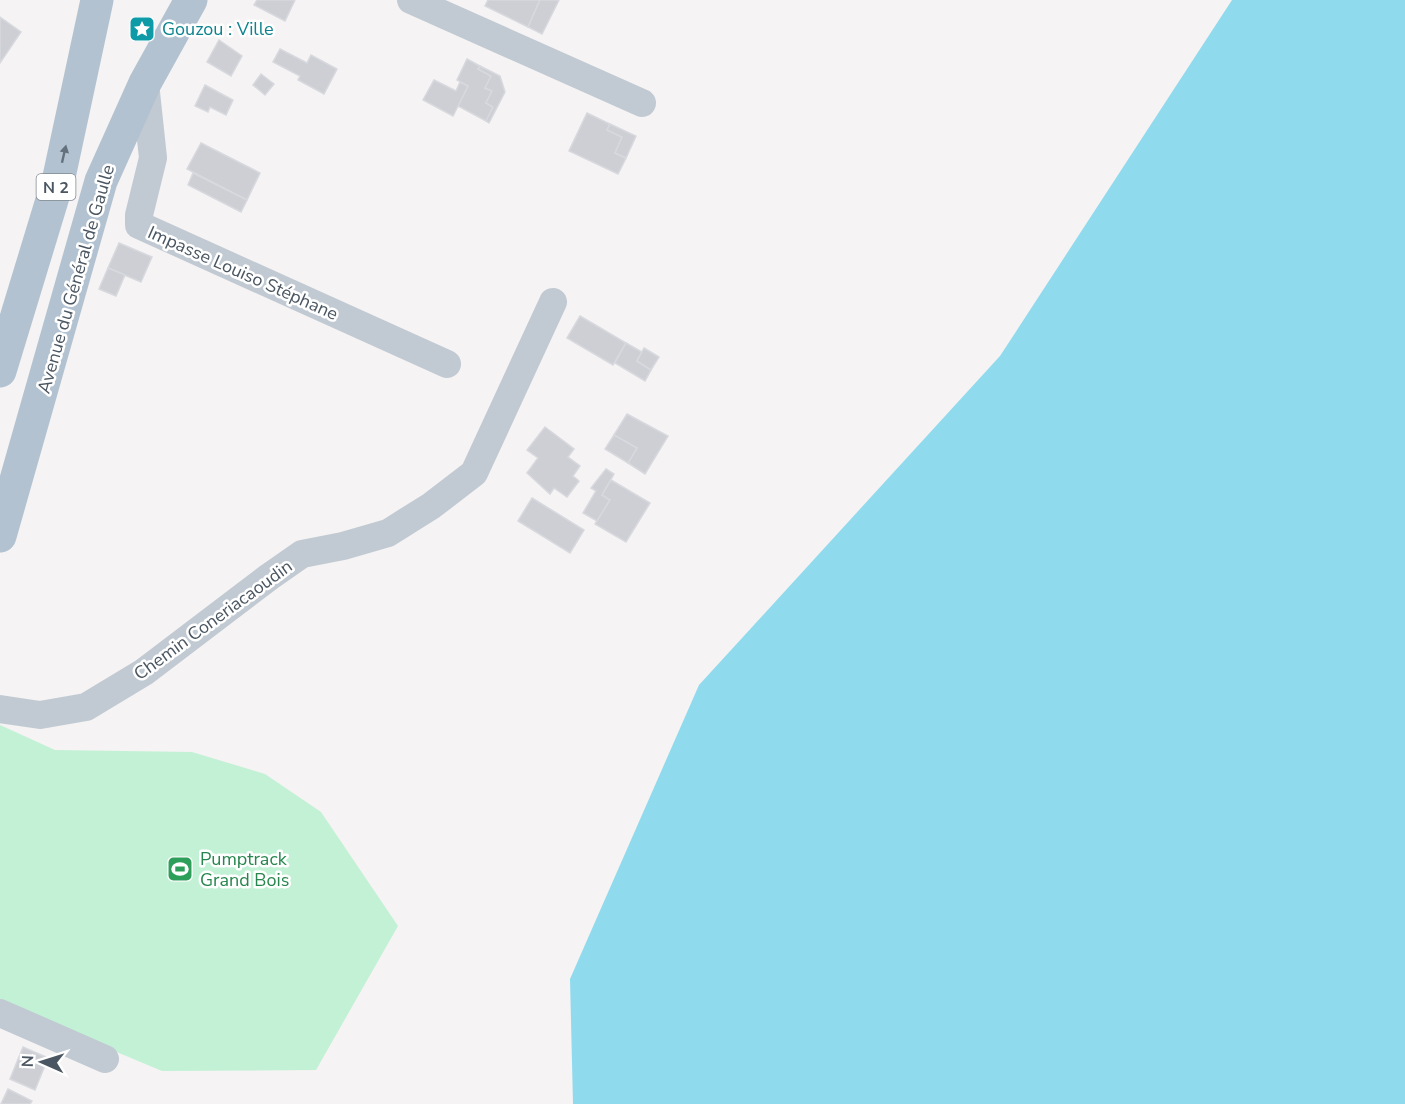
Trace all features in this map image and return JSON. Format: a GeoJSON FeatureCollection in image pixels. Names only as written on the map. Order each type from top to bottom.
{"type":"FeatureCollection","features":[{"type":"Feature","properties":{"kind":"main road","name":"N 2"},"geometry":{"type":"LineString","coordinates":[[0,354],[74,0]]}},
{"type":"Feature","properties":{"kind":"main road","name":"N 2"},"geometry":{"type":"LineString","coordinates":[[0,371],[59,177],[97,0]]}},
{"type":"Feature","properties":{"kind":"main road","name":"Avenue du Général de Gaulle"},"geometry":{"type":"LineString","coordinates":[[0,536],[101,180],[145,83],[191,0]]}},
{"type":"Feature","properties":{"kind":"street"},"geometry":{"type":"LineString","coordinates":[[411,0],[642,103]]}},
{"type":"Feature","properties":{"kind":"street","name":"Impasse Louiso Stéphane"},"geometry":{"type":"LineString","coordinates":[[145,83],[153,158],[138,225],[447,364]]}},
{"type":"Feature","properties":{"kind":"street","name":"Chemin Coneriacaoudin"},"geometry":{"type":"LineString","coordinates":[[0,709],[40,715],[86,707],[144,672],[302,554],[343,546],[388,533],[431,506],[474,473],[553,302]]}},
{"type":"Feature","properties":{"kind":"street"},"geometry":{"type":"LineString","coordinates":[[0,1013],[105,1059]]}},
{"type":"Feature","properties":{"kind":"green space","name":"Pumptrack Grand Bois"},"geometry":{"type":"Polygon","coordinates":[[[0,725],[55,750],[192,752],[265,774],[321,812],[398,926],[316,1070],[162,1071],[0,1003],[0,725]]]}},
{"type":"Feature","properties":{"kind":"water"},"geometry":{"type":"Polygon","coordinates":[[[1232,0],[1405,0],[1405,1104],[573,1104],[570,979],[699,685],[1000,356],[1232,0]]]}},
{"type":"Feature","properties":{"kind":"building"},"geometry":{"type":"Polygon","coordinates":[[[257,0],[295,0],[285,21],[254,5],[257,0]]]}},
{"type":"Feature","properties":{"kind":"building"},"geometry":{"type":"Polygon","coordinates":[[[488,0],[540,0],[528,27],[485,6],[488,0]]]}},
{"type":"Feature","properties":{"kind":"building"},"geometry":{"type":"Polygon","coordinates":[[[540,0],[559,0],[542,34],[528,27],[540,0]]]}},
{"type":"Feature","properties":{"kind":"building"},"geometry":{"type":"Polygon","coordinates":[[[0,17],[21,32],[0,63],[0,17]]]}},
{"type":"Feature","properties":{"kind":"building"},"geometry":{"type":"Polygon","coordinates":[[[219,40],[242,56],[231,76],[207,62],[219,40]]]}},
{"type":"Feature","properties":{"kind":"building"},"geometry":{"type":"Polygon","coordinates":[[[280,49],[307,63],[311,55],[337,69],[324,94],[298,80],[300,76],[273,62],[280,49]]]}},
{"type":"Feature","properties":{"kind":"building"},"geometry":{"type":"Polygon","coordinates":[[[467,59],[480,66],[478,69],[491,76],[485,88],[492,91],[486,103],[493,107],[486,121],[458,106],[468,86],[457,80],[467,59]]]}},
{"type":"Feature","properties":{"kind":"building"},"geometry":{"type":"Polygon","coordinates":[[[480,66],[500,76],[505,92],[489,123],[486,121],[493,107],[486,103],[492,91],[485,88],[491,76],[478,69],[480,66]]]}},
{"type":"Feature","properties":{"kind":"building"},"geometry":{"type":"Polygon","coordinates":[[[261,74],[274,84],[265,95],[253,85],[261,74]]]}},
{"type":"Feature","properties":{"kind":"building"},"geometry":{"type":"Polygon","coordinates":[[[434,80],[456,91],[460,82],[468,86],[453,116],[423,100],[434,80]]]}},
{"type":"Feature","properties":{"kind":"building"},"geometry":{"type":"Polygon","coordinates":[[[205,85],[233,100],[226,115],[210,107],[208,112],[195,106],[205,85]]]}},
{"type":"Feature","properties":{"kind":"building"},"geometry":{"type":"Polygon","coordinates":[[[587,113],[610,124],[607,130],[622,137],[615,153],[626,158],[618,174],[569,151],[587,113]]]}},
{"type":"Feature","properties":{"kind":"building"},"geometry":{"type":"Polygon","coordinates":[[[610,124],[636,136],[626,158],[615,153],[622,137],[607,130],[610,124]]]}},
{"type":"Feature","properties":{"kind":"building"},"geometry":{"type":"Polygon","coordinates":[[[201,143],[260,173],[247,200],[187,169],[201,143]]]}},
{"type":"Feature","properties":{"kind":"building"},"geometry":{"type":"Polygon","coordinates":[[[193,173],[247,200],[241,212],[188,185],[193,173]]]}},
{"type":"Feature","properties":{"kind":"building"},"geometry":{"type":"Polygon","coordinates":[[[119,243],[152,257],[141,282],[108,268],[119,243]]]}},
{"type":"Feature","properties":{"kind":"building"},"geometry":{"type":"Polygon","coordinates":[[[108,268],[125,275],[116,296],[99,289],[108,268]]]}},
{"type":"Feature","properties":{"kind":"building"},"geometry":{"type":"Polygon","coordinates":[[[580,316],[626,343],[613,365],[567,338],[580,316]]]}},
{"type":"Feature","properties":{"kind":"building"},"geometry":{"type":"Polygon","coordinates":[[[626,343],[642,352],[637,361],[651,370],[645,381],[615,363],[626,343]]]}},
{"type":"Feature","properties":{"kind":"building"},"geometry":{"type":"Polygon","coordinates":[[[644,348],[659,357],[651,370],[637,361],[644,348]]]}},
{"type":"Feature","properties":{"kind":"building"},"geometry":{"type":"Polygon","coordinates":[[[627,414],[668,436],[645,474],[628,463],[637,448],[614,435],[627,414]]]}},
{"type":"Feature","properties":{"kind":"building"},"geometry":{"type":"Polygon","coordinates":[[[545,427],[574,449],[568,457],[580,466],[573,476],[579,481],[567,497],[554,488],[550,494],[527,473],[538,458],[527,450],[545,427]]]}},
{"type":"Feature","properties":{"kind":"building"},"geometry":{"type":"Polygon","coordinates":[[[614,435],[637,448],[628,463],[605,449],[614,435]]]}},
{"type":"Feature","properties":{"kind":"building"},"geometry":{"type":"Polygon","coordinates":[[[606,469],[614,474],[602,495],[610,500],[597,521],[583,513],[596,491],[591,488],[606,469]]]}},
{"type":"Feature","properties":{"kind":"building"},"geometry":{"type":"Polygon","coordinates":[[[611,480],[650,503],[626,542],[595,524],[610,500],[602,495],[611,480]]]}},
{"type":"Feature","properties":{"kind":"building"},"geometry":{"type":"Polygon","coordinates":[[[532,498],[584,530],[570,553],[518,521],[532,498]]]}},
{"type":"Feature","properties":{"kind":"building"},"geometry":{"type":"Polygon","coordinates":[[[23,1047],[48,1058],[35,1090],[10,1079],[23,1047]]]}},
{"type":"Feature","properties":{"kind":"building"},"geometry":{"type":"Polygon","coordinates":[[[8,1089],[32,1101],[30,1104],[1,1104],[8,1089]]]}},
{"type":"Feature","properties":{"kind":"place","name":"Gouzou : Ville"},"geometry":{"type":"Point","coordinates":[142,29]}},
{"type":"Feature","properties":{"kind":"place","name":"Pumptrack Grand Bois"},"geometry":{"type":"Point","coordinates":[180,869]}}]}
